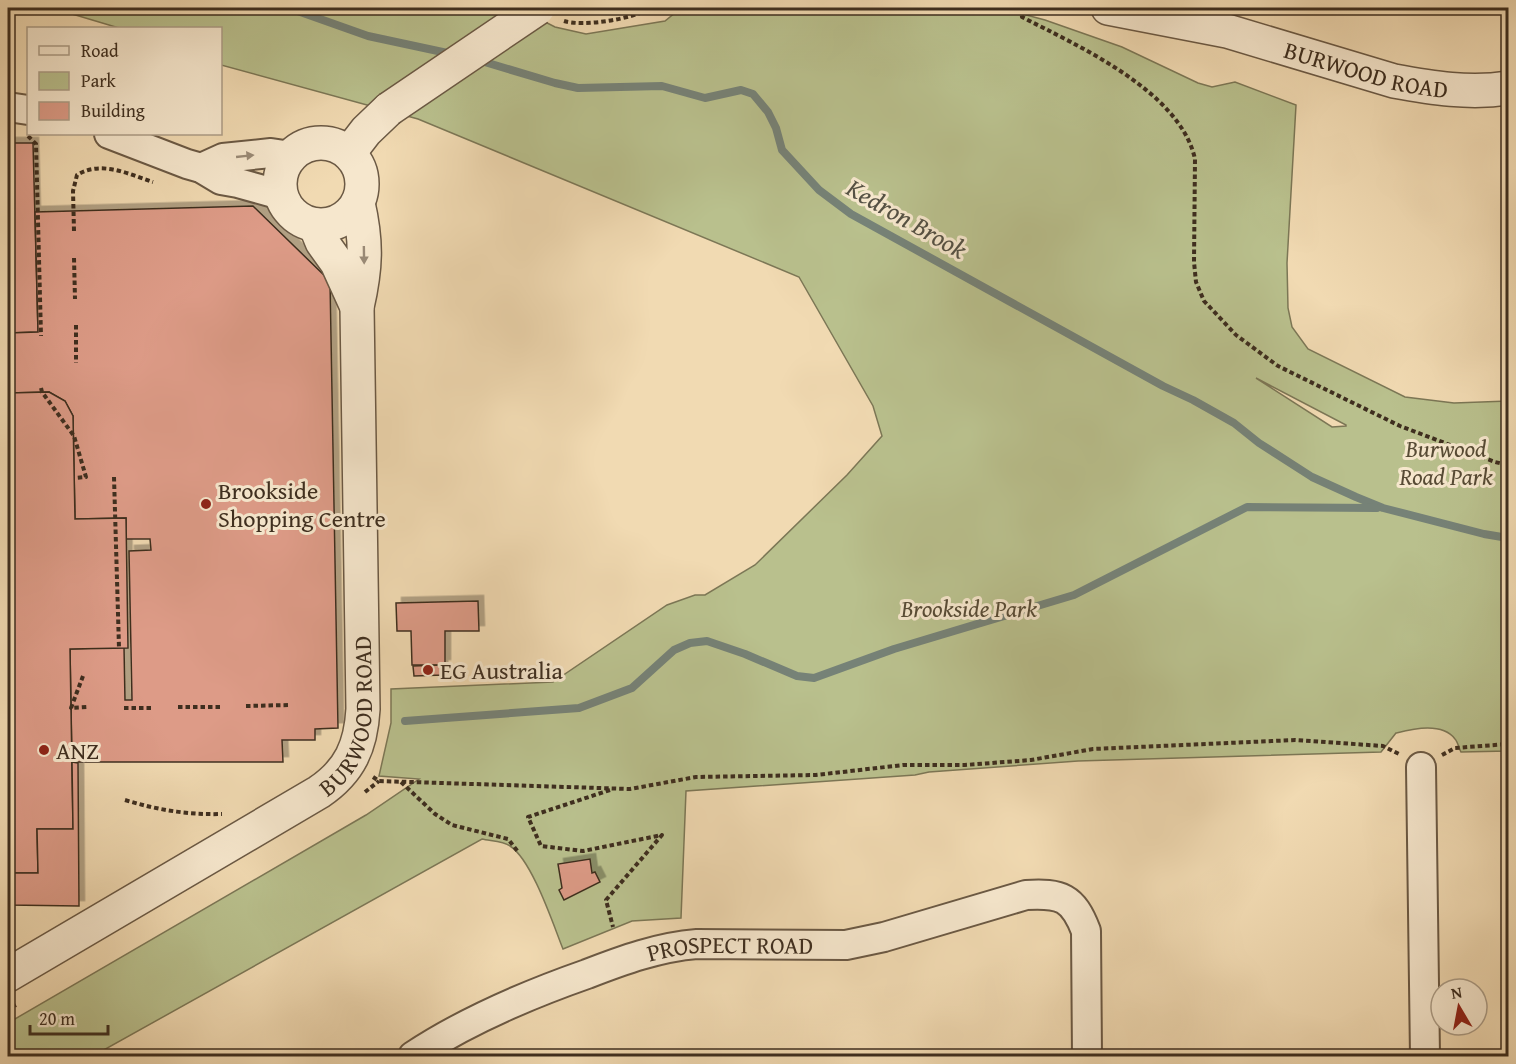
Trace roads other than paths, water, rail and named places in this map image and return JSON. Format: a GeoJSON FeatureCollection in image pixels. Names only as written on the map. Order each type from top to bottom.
{"type":"FeatureCollection","features":[{"type":"Feature","properties":{"kind":"street","name":"BURWOOD ROAD"},"geometry":{"type":"LineString","coordinates":[[1108,8],[1227,31],[1394,81],[1431,88],[1476,91],[1509,88]]}},
{"type":"Feature","properties":{"kind":"street","name":"BURWOOD ROAD"},"geometry":{"type":"LineString","coordinates":[[1176,8],[1227,31]]}},
{"type":"Feature","properties":{"kind":"street"},"geometry":{"type":"LineString","coordinates":[[349,153],[366,131],[389,109],[550,14]]}},
{"type":"Feature","properties":{"kind":"street"},"geometry":{"type":"LineString","coordinates":[[8,107],[26,123]]}},
{"type":"Feature","properties":{"kind":"street"},"geometry":{"type":"LineString","coordinates":[[112,135],[201,168],[220,180],[281,195]]}},
{"type":"Feature","properties":{"kind":"street"},"geometry":{"type":"LineString","coordinates":[[313,144],[332,145],[349,153],[362,176],[362,190],[358,203],[351,213],[340,221],[328,225],[304,222],[294,215],[286,206],[281,195],[280,181],[283,168],[291,156],[300,148],[313,144]]}},
{"type":"Feature","properties":{"kind":"street"},"geometry":{"type":"LineString","coordinates":[[201,168],[223,158],[271,153],[291,156]]}},
{"type":"Feature","properties":{"kind":"street"},"geometry":{"type":"LineString","coordinates":[[357,307],[365,272],[364,230],[358,203]]}},
{"type":"Feature","properties":{"kind":"street"},"geometry":{"type":"LineString","coordinates":[[315,225],[357,307]]}},
{"type":"Feature","properties":{"kind":"street","name":"BURWOOD ROAD"},"geometry":{"type":"LineString","coordinates":[[8,975],[319,792],[332,783],[349,763],[359,740],[363,709],[357,307]]}},
{"type":"Feature","properties":{"kind":"street"},"geometry":{"type":"LineString","coordinates":[[1421,767],[1425,1056]]}},
{"type":"Feature","properties":{"kind":"street","name":"PROSPECT ROAD"},"geometry":{"type":"LineString","coordinates":[[413,1056],[477,1020],[554,986],[625,960],[673,946],[697,944],[846,945],[884,937],[1026,895],[1045,894],[1063,898],[1079,913],[1086,931],[1087,1056]]}},
{"type":"Feature","properties":{"kind":"waterway","name":"Kedron Brook"},"geometry":{"type":"LineString","coordinates":[[289,8],[368,36],[452,54]]}},
{"type":"Feature","properties":{"kind":"waterway","name":"Kedron Brook"},"geometry":{"type":"LineString","coordinates":[[478,60],[578,88],[662,86],[705,98],[741,90],[753,94],[768,112],[776,128],[782,150],[819,190],[851,214],[1234,423],[1259,443],[1312,477],[1383,508],[1508,538]]}},
{"type":"Feature","properties":{"kind":"waterway"},"geometry":{"type":"LineString","coordinates":[[405,721],[579,708],[632,688],[674,650],[690,643],[707,641],[797,676],[814,678],[894,649],[1074,595],[1247,507],[1377,508]]}},
{"type":"Feature","properties":{"kind":"place","name":"Brookside Shopping Centre"},"geometry":{"type":"Point","coordinates":[206,504]}},
{"type":"Feature","properties":{"kind":"place","name":"EG Australia"},"geometry":{"type":"Point","coordinates":[428,670]}},
{"type":"Feature","properties":{"kind":"place","name":"ANZ"},"geometry":{"type":"Point","coordinates":[44,750]}},
{"type":"Feature","properties":{"kind":"park label","name":"Burwood Road Park"},"geometry":{"type":"Point","coordinates":[1446,462]}},
{"type":"Feature","properties":{"kind":"park label","name":"Brookside Park"},"geometry":{"type":"Point","coordinates":[969,608]}}]}
